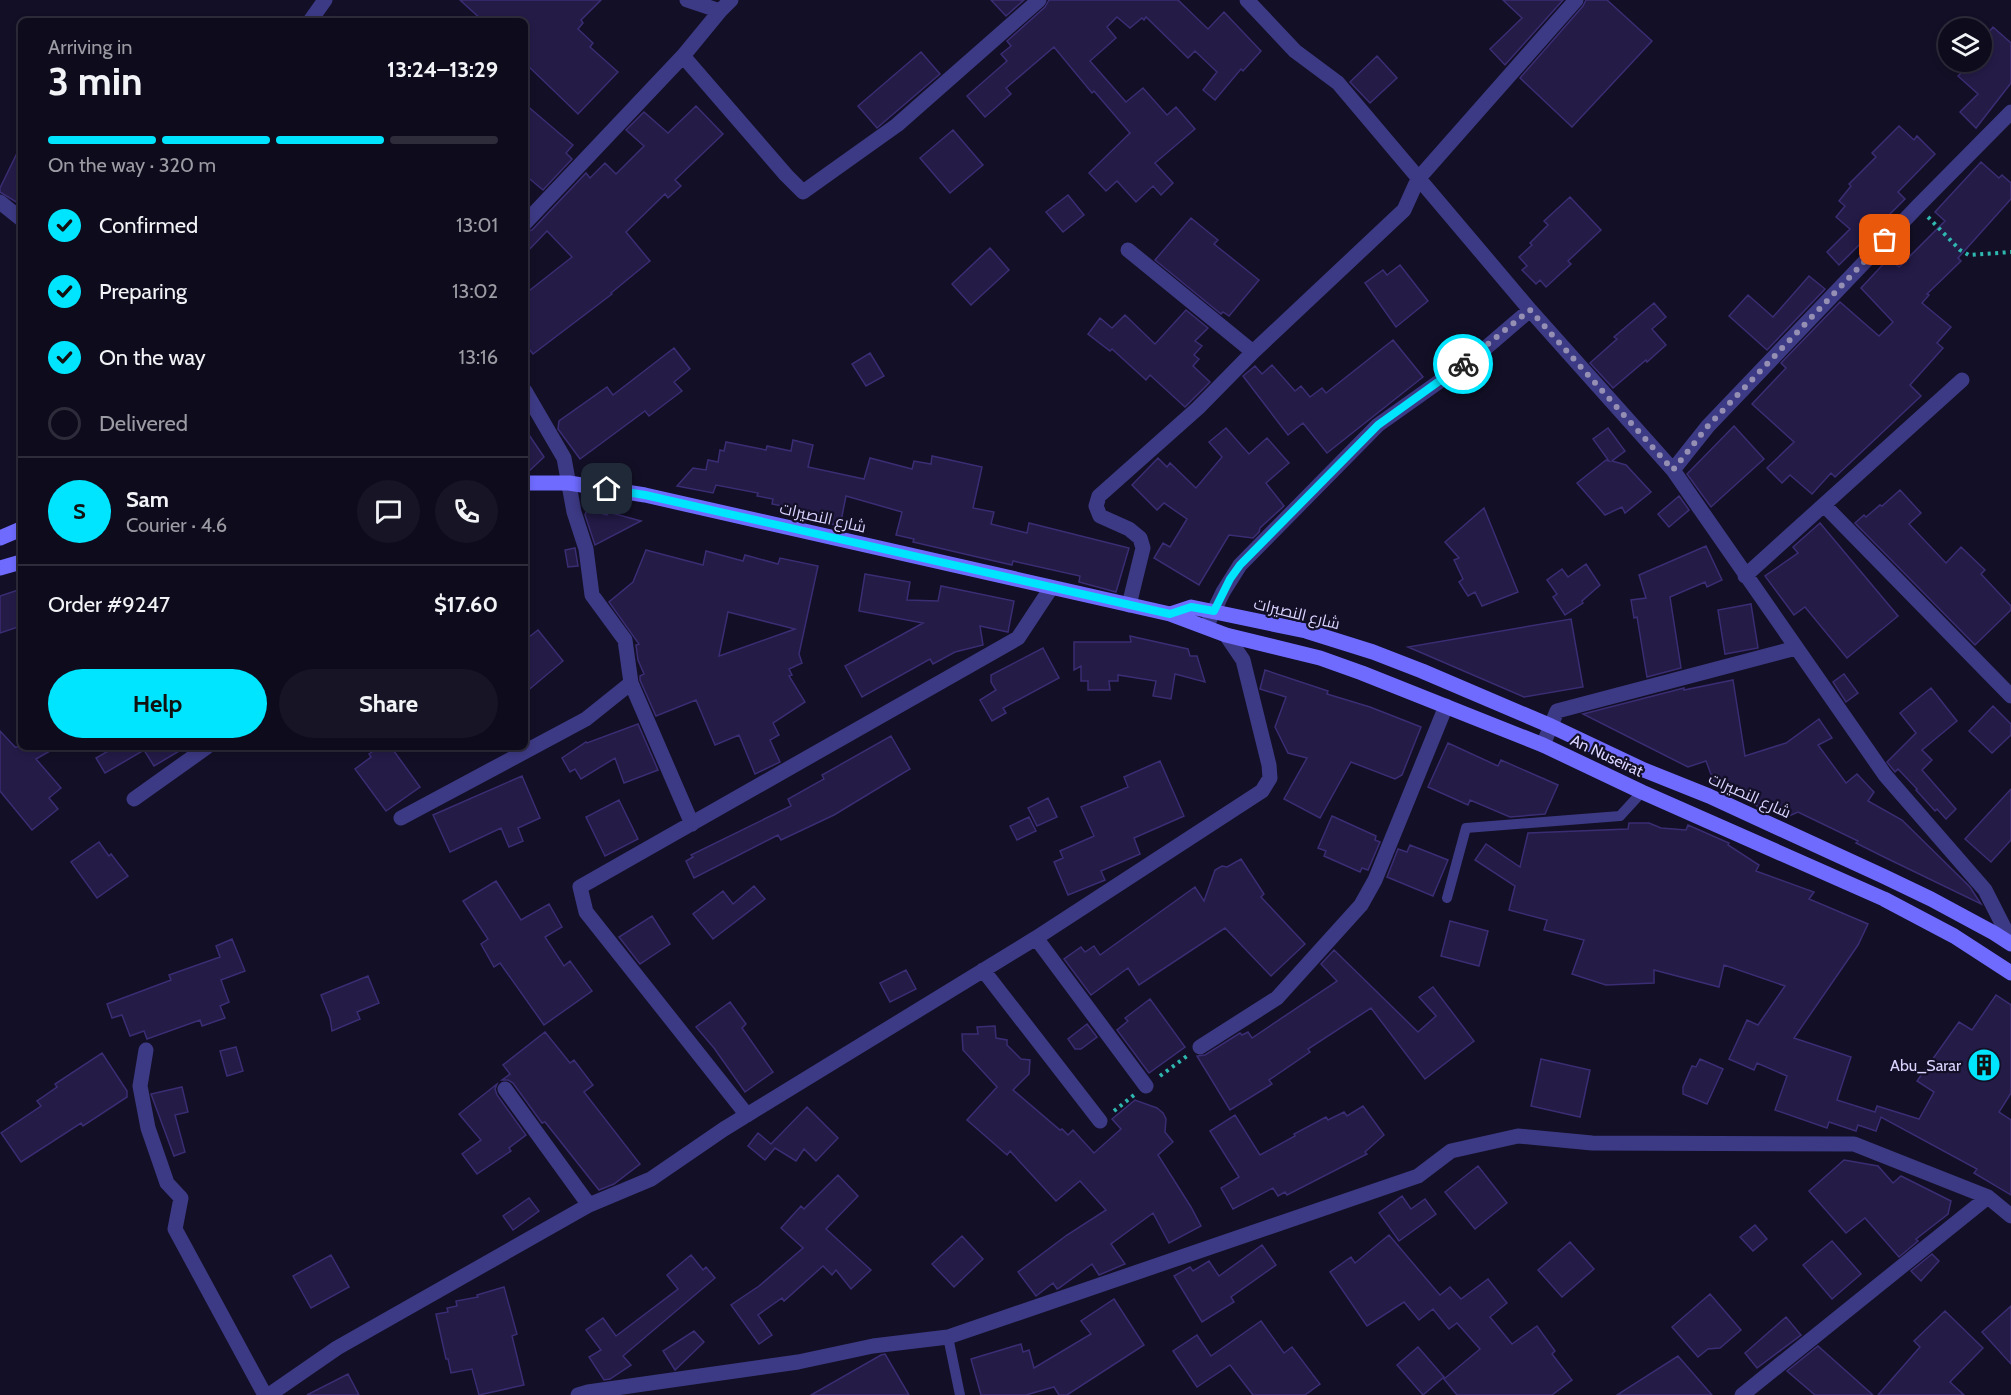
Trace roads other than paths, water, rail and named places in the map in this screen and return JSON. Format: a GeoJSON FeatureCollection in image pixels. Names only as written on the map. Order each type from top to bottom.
{"type":"FeatureCollection","features":[{"type":"Feature","properties":{"kind":"main road","name":"شارع النصيرات"},"geometry":{"type":"LineString","coordinates":[[528,483],[569,483],[645,495],[1170,614],[1191,607],[1306,631],[1422,671],[1551,726],[1644,770],[1710,796],[1883,876],[2011,943]]}},
{"type":"Feature","properties":{"kind":"main road"},"geometry":{"type":"LineString","coordinates":[[0,538],[18,530]]}},
{"type":"Feature","properties":{"kind":"main road"},"geometry":{"type":"LineString","coordinates":[[0,568],[18,563]]}},
{"type":"Feature","properties":{"kind":"main road","name":"An Nuseirat"},"geometry":{"type":"LineString","coordinates":[[1170,614],[1226,635],[1320,658],[1543,745],[1642,792],[1884,899],[1954,936],[2011,974]]}},
{"type":"Feature","properties":{"kind":"street"},"geometry":{"type":"LineString","coordinates":[[312,18],[325,0]]}},
{"type":"Feature","properties":{"kind":"street"},"geometry":{"type":"LineString","coordinates":[[687,0],[726,6]]}},
{"type":"Feature","properties":{"kind":"street"},"geometry":{"type":"LineString","coordinates":[[683,56],[803,192],[897,125],[1039,0]]}},
{"type":"Feature","properties":{"kind":"street"},"geometry":{"type":"LineString","coordinates":[[1247,0],[1295,51],[1338,83],[1530,310],[1673,470],[1885,775],[1985,890],[2011,943]]}},
{"type":"Feature","properties":{"kind":"street"},"geometry":{"type":"LineString","coordinates":[[1129,605],[1143,548],[1140,538],[1129,528],[1100,516],[1096,506],[1099,496],[1198,408],[1253,352],[1404,210],[1418,179],[1576,0]]}},
{"type":"Feature","properties":{"kind":"street"},"geometry":{"type":"LineString","coordinates":[[528,220],[683,56],[726,6]]}},
{"type":"Feature","properties":{"kind":"street"},"geometry":{"type":"LineString","coordinates":[[1673,470],[1708,426],[2011,112]]}},
{"type":"Feature","properties":{"kind":"street"},"geometry":{"type":"LineString","coordinates":[[0,202],[18,217]]}},
{"type":"Feature","properties":{"kind":"street"},"geometry":{"type":"LineString","coordinates":[[1128,250],[1253,352]]}},
{"type":"Feature","properties":{"kind":"street"},"geometry":{"type":"LineString","coordinates":[[1206,627],[1230,579],[1240,565],[1378,425],[1480,352],[1530,310]]}},
{"type":"Feature","properties":{"kind":"street"},"geometry":{"type":"LineString","coordinates":[[1745,576],[1962,380]]}},
{"type":"Feature","properties":{"kind":"street"},"geometry":{"type":"LineString","coordinates":[[528,396],[564,458],[574,512],[586,549],[592,595],[625,639],[632,682],[692,824]]}},
{"type":"Feature","properties":{"kind":"street"},"geometry":{"type":"LineString","coordinates":[[1824,505],[2011,696]]}},
{"type":"Feature","properties":{"kind":"street"},"geometry":{"type":"LineString","coordinates":[[747,1115],[586,912],[580,887],[1018,639],[1051,588]]}},
{"type":"Feature","properties":{"kind":"street"},"geometry":{"type":"LineString","coordinates":[[146,1050],[140,1086],[148,1128],[166,1183],[181,1198],[175,1229],[267,1395],[337,1348],[589,1205],[651,1179],[747,1115],[1036,938],[1262,791],[1270,778],[1269,765],[1242,660],[1226,635]]}},
{"type":"Feature","properties":{"kind":"street"},"geometry":{"type":"LineString","coordinates":[[1543,745],[1557,711],[1796,648]]}},
{"type":"Feature","properties":{"kind":"street"},"geometry":{"type":"LineString","coordinates":[[401,818],[586,719],[632,682]]}},
{"type":"Feature","properties":{"kind":"street"},"geometry":{"type":"LineString","coordinates":[[1200,1047],[1277,998],[1360,904],[1375,880],[1446,706]]}},
{"type":"Feature","properties":{"kind":"street"},"geometry":{"type":"LineString","coordinates":[[134,799],[203,750]]}},
{"type":"Feature","properties":{"kind":"street"},"geometry":{"type":"LineString","coordinates":[[1036,938],[1146,1086]]}},
{"type":"Feature","properties":{"kind":"street"},"geometry":{"type":"LineString","coordinates":[[983,970],[1100,1121]]}},
{"type":"Feature","properties":{"kind":"street"},"geometry":{"type":"LineString","coordinates":[[505,1089],[589,1205]]}},
{"type":"Feature","properties":{"kind":"street"},"geometry":{"type":"LineString","coordinates":[[578,1395],[948,1337],[1419,1176],[1451,1151],[1518,1136],[1592,1143],[1854,1144],[1988,1197],[2011,1216]]}},
{"type":"Feature","properties":{"kind":"street"},"geometry":{"type":"LineString","coordinates":[[1742,1395],[1988,1197]]}},
{"type":"Feature","properties":{"kind":"lane"},"geometry":{"type":"LineString","coordinates":[[1447,898],[1466,828],[1620,816],[1642,792]]}},
{"type":"Feature","properties":{"kind":"lane"},"geometry":{"type":"LineString","coordinates":[[948,1337],[960,1395]]}},
{"type":"Feature","properties":{"kind":"place","name":"Abu_Sarar"},"geometry":{"type":"Point","coordinates":[1984,1065]}}]}
